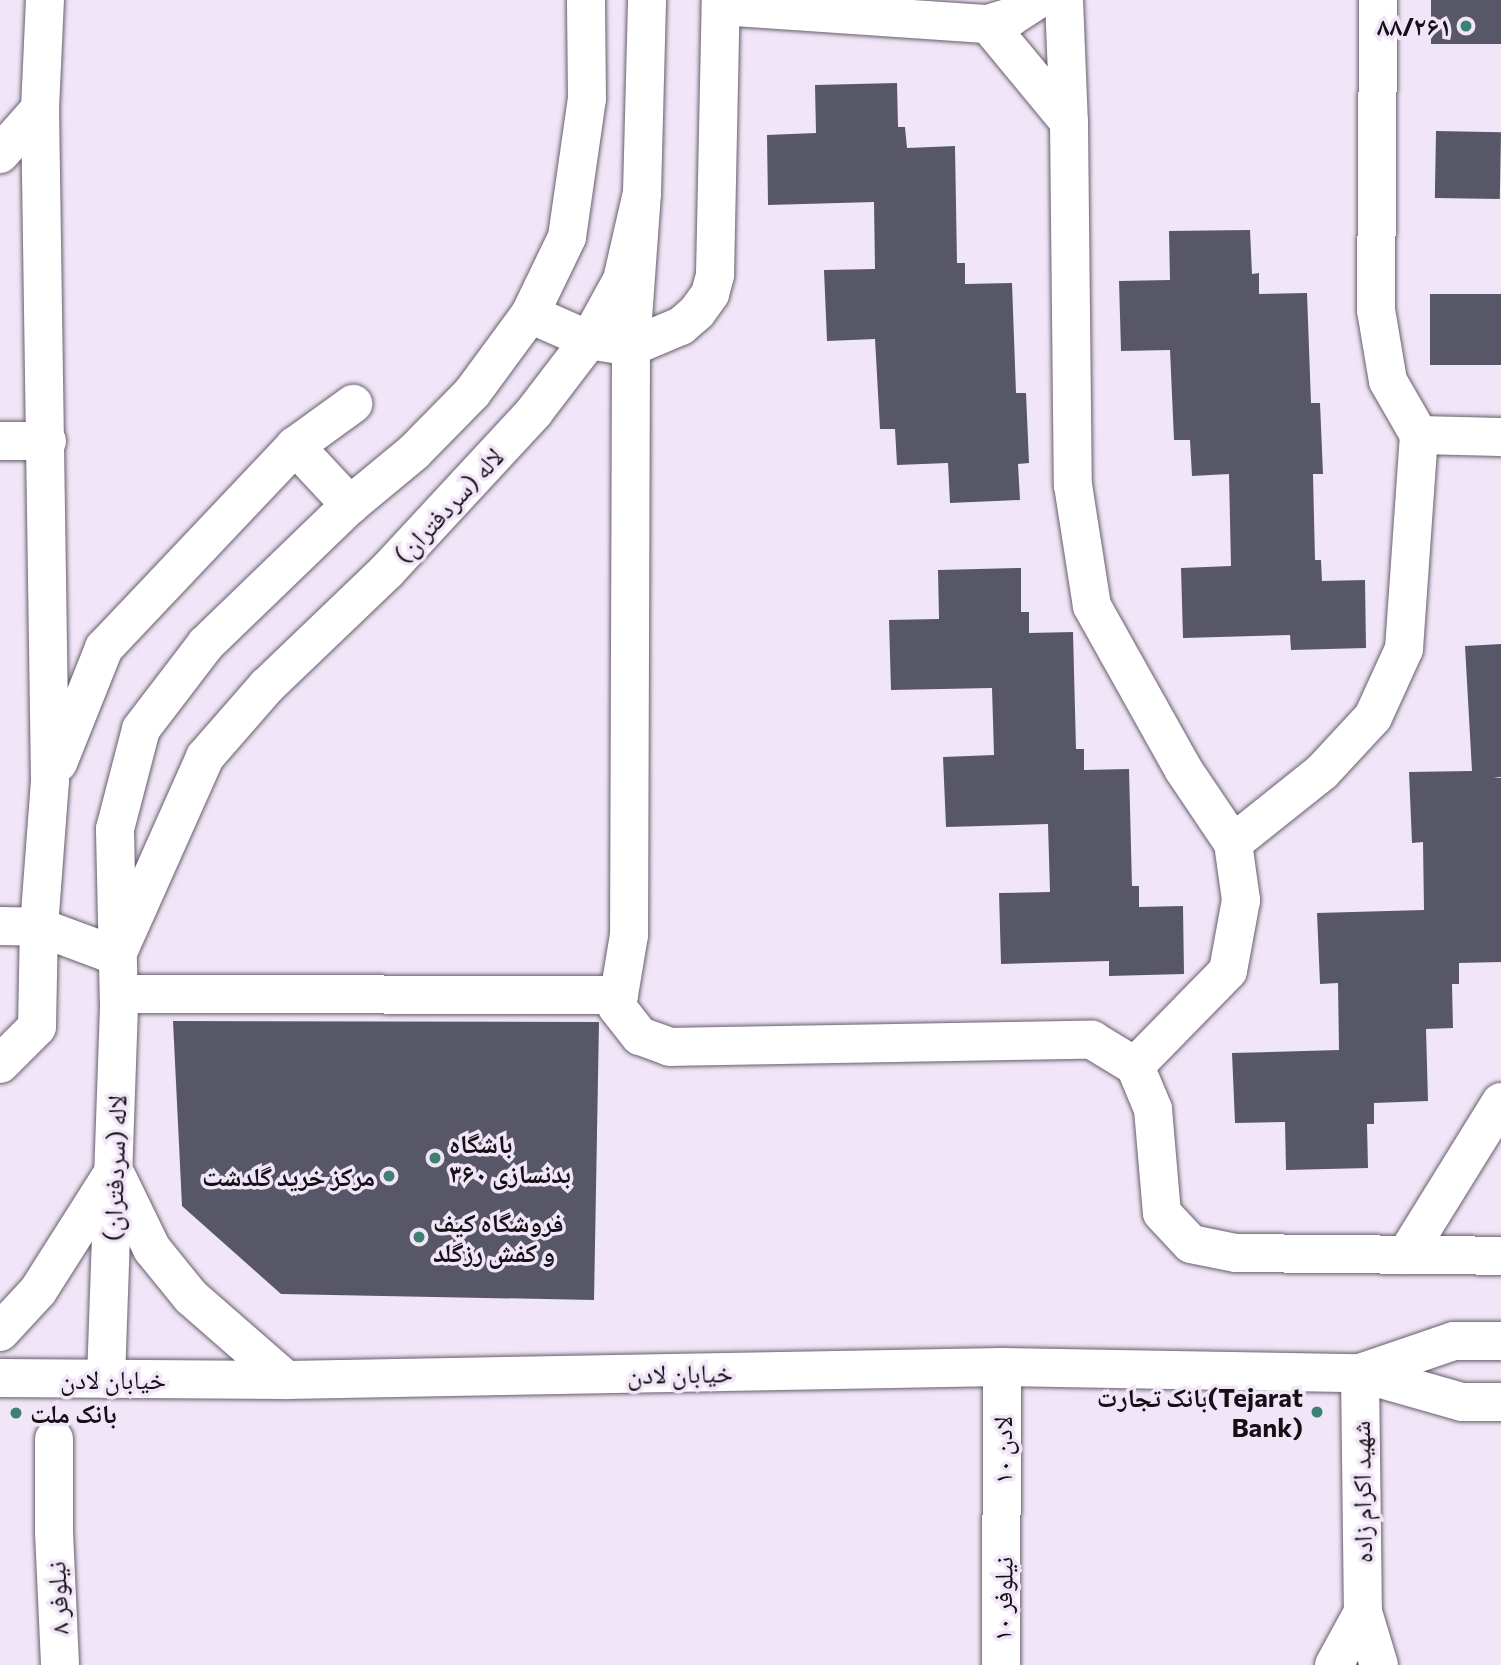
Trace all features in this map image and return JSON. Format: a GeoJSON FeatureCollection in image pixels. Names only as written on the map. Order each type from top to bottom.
{"type":"FeatureCollection","features":[{"type":"Feature","properties":{"kind":"street"},"geometry":{"type":"LineString","coordinates":[[0,1064],[37,1027],[39,927],[50,781],[40,109],[45,0]]}},
{"type":"Feature","properties":{"kind":"street","name":"لاله (سردفتران)"},"geometry":{"type":"LineString","coordinates":[[106,1379],[119,1001],[115,829],[141,729],[206,644],[350,505],[414,452],[472,393],[530,314],[568,237],[587,99],[586,0]]}},
{"type":"Feature","properties":{"kind":"street","name":"لاله (سردفتران)"},"geometry":{"type":"LineString","coordinates":[[117,956],[205,757],[267,686],[387,570],[534,412],[589,340],[622,280],[642,193],[647,0]]}},
{"type":"Feature","properties":{"kind":"street"},"geometry":{"type":"LineString","coordinates":[[530,314],[589,340],[631,347],[681,326],[697,313],[710,294],[713,285],[721,3],[988,24],[1011,17],[1037,0]]}},
{"type":"Feature","properties":{"kind":"street"},"geometry":{"type":"LineString","coordinates":[[1064,0],[1069,122],[1073,485],[1093,606],[1183,769],[1233,843],[1241,900],[1228,971],[1135,1066]]}},
{"type":"Feature","properties":{"kind":"street"},"geometry":{"type":"LineString","coordinates":[[1233,843],[1322,772],[1373,717],[1404,649],[1419,435],[1388,381],[1376,310],[1378,0]]}},
{"type":"Feature","properties":{"kind":"street"},"geometry":{"type":"LineString","coordinates":[[988,24],[1069,122]]}},
{"type":"Feature","properties":{"kind":"street"},"geometry":{"type":"LineString","coordinates":[[0,154],[40,109]]}},
{"type":"Feature","properties":{"kind":"street"},"geometry":{"type":"LineString","coordinates":[[642,193],[631,347],[629,935],[618,1001],[640,1036],[670,1047],[1092,1040],[1135,1066],[1153,1109],[1162,1213],[1191,1244],[1236,1254],[1501,1256]]}},
{"type":"Feature","properties":{"kind":"street"},"geometry":{"type":"LineString","coordinates":[[50,781],[104,648],[295,446],[354,404]]}},
{"type":"Feature","properties":{"kind":"street"},"geometry":{"type":"LineString","coordinates":[[1419,435],[1501,437]]}},
{"type":"Feature","properties":{"kind":"street"},"geometry":{"type":"LineString","coordinates":[[0,441],[47,440]]}},
{"type":"Feature","properties":{"kind":"street"},"geometry":{"type":"LineString","coordinates":[[295,446],[350,505]]}},
{"type":"Feature","properties":{"kind":"street"},"geometry":{"type":"LineString","coordinates":[[0,926],[39,927],[117,956]]}},
{"type":"Feature","properties":{"kind":"street"},"geometry":{"type":"LineString","coordinates":[[119,1001],[618,1001]]}},
{"type":"Feature","properties":{"kind":"street"},"geometry":{"type":"LineString","coordinates":[[1406,1255],[1501,1102]]}},
{"type":"Feature","properties":{"kind":"street"},"geometry":{"type":"LineString","coordinates":[[0,1332],[38,1291],[71,1244],[114,1172]]}},
{"type":"Feature","properties":{"kind":"street"},"geometry":{"type":"LineString","coordinates":[[114,1172],[152,1249],[191,1297],[286,1380]]}},
{"type":"Feature","properties":{"kind":"street","name":"خیابان لادن"},"geometry":{"type":"LineString","coordinates":[[1360,1373],[1454,1340],[1501,1341]]}},
{"type":"Feature","properties":{"kind":"street","name":"خیابان لادن"},"geometry":{"type":"LineString","coordinates":[[0,1378],[286,1380],[1002,1367],[1360,1373],[1462,1402],[1501,1402]]}},
{"type":"Feature","properties":{"kind":"street","name":"۱۰ لادن"},"geometry":{"type":"LineString","coordinates":[[1002,1367],[1003,1533]]}},
{"type":"Feature","properties":{"kind":"street","name":"شهید اکرام زاده"},"geometry":{"type":"LineString","coordinates":[[1360,1373],[1363,1612],[1379,1665]]}},
{"type":"Feature","properties":{"kind":"street","name":"۸ نیلوفر"},"geometry":{"type":"LineString","coordinates":[[54,1439],[54,1532],[60,1665]]}},
{"type":"Feature","properties":{"kind":"street","name":"۱۰ نیلوفر"},"geometry":{"type":"LineString","coordinates":[[1001,1665],[1003,1533]]}},
{"type":"Feature","properties":{"kind":"street","name":"شهید اکرام زاده"},"geometry":{"type":"LineString","coordinates":[[1334,1665],[1363,1612]]}},
{"type":"Feature","properties":{"kind":"building","name":"۸۸/۲۶۱"},"geometry":{"type":"Polygon","coordinates":[[[1431,0],[1501,0],[1501,44],[1431,44],[1431,0]]]}},
{"type":"Feature","properties":{"kind":"building"},"geometry":{"type":"Polygon","coordinates":[[[897,83],[898,127],[905,127],[907,148],[955,146],[957,263],[965,263],[965,284],[1012,283],[1016,393],[1026,393],[1029,463],[1018,464],[1020,500],[950,503],[948,463],[897,465],[895,429],[880,429],[875,339],[827,341],[824,270],[875,269],[874,202],[768,205],[767,135],[816,133],[815,85],[897,83]]]}},
{"type":"Feature","properties":{"kind":"building"},"geometry":{"type":"Polygon","coordinates":[[[1436,131],[1501,132],[1500,199],[1435,198],[1436,131]]]}},
{"type":"Feature","properties":{"kind":"building"},"geometry":{"type":"Polygon","coordinates":[[[1250,230],[1252,274],[1259,273],[1259,294],[1307,293],[1311,403],[1320,403],[1323,474],[1313,474],[1315,560],[1321,560],[1322,581],[1365,580],[1366,648],[1291,650],[1290,635],[1183,638],[1181,568],[1231,566],[1229,474],[1192,476],[1190,440],[1174,440],[1170,350],[1121,351],[1119,281],[1170,280],[1169,231],[1250,230]]]}},
{"type":"Feature","properties":{"kind":"building"},"geometry":{"type":"Polygon","coordinates":[[[1430,294],[1501,294],[1501,365],[1430,365],[1430,294]]]}},
{"type":"Feature","properties":{"kind":"building"},"geometry":{"type":"Polygon","coordinates":[[[1021,568],[1021,612],[1029,612],[1029,633],[1073,632],[1076,749],[1084,749],[1084,770],[1129,769],[1132,886],[1139,886],[1139,907],[1183,906],[1184,974],[1109,976],[1109,961],[1001,964],[999,893],[1050,892],[1048,824],[946,827],[943,757],[994,755],[992,688],[891,690],[889,620],[939,619],[938,570],[1021,568]]]}},
{"type":"Feature","properties":{"kind":"building"},"geometry":{"type":"Polygon","coordinates":[[[1501,644],[1501,777],[1493,778],[1501,778],[1501,962],[1459,963],[1459,984],[1452,984],[1453,1028],[1426,1029],[1428,1101],[1374,1103],[1374,1124],[1367,1124],[1368,1168],[1286,1170],[1285,1122],[1235,1123],[1232,1053],[1339,1050],[1338,983],[1320,984],[1317,913],[1424,910],[1423,842],[1412,843],[1409,772],[1472,771],[1465,646],[1501,644]]]}},
{"type":"Feature","properties":{"kind":"building","name":"مرکز خرید گلدشت"},"geometry":{"type":"Polygon","coordinates":[[[173,1021],[599,1022],[594,1300],[281,1294],[182,1206],[173,1021]]]}},
{"type":"Feature","properties":{"kind":"place","name":"۸۸/۲۶۱"},"geometry":{"type":"Point","coordinates":[1466,26]}},
{"type":"Feature","properties":{"kind":"place","name":"باشگاه بدنسازی ۳۶۰"},"geometry":{"type":"Point","coordinates":[435,1158]}},
{"type":"Feature","properties":{"kind":"place","name":"مرکز خرید گلدشت"},"geometry":{"type":"Point","coordinates":[389,1176]}},
{"type":"Feature","properties":{"kind":"place","name":"فروشگاه کیف و کفش رزگلد"},"geometry":{"type":"Point","coordinates":[419,1237]}},
{"type":"Feature","properties":{"kind":"place","name":"بانک تجارت(Tejarat Bank)"},"geometry":{"type":"Point","coordinates":[1317,1412]}},
{"type":"Feature","properties":{"kind":"place","name":"بانک ملت"},"geometry":{"type":"Point","coordinates":[16,1413]}}]}
